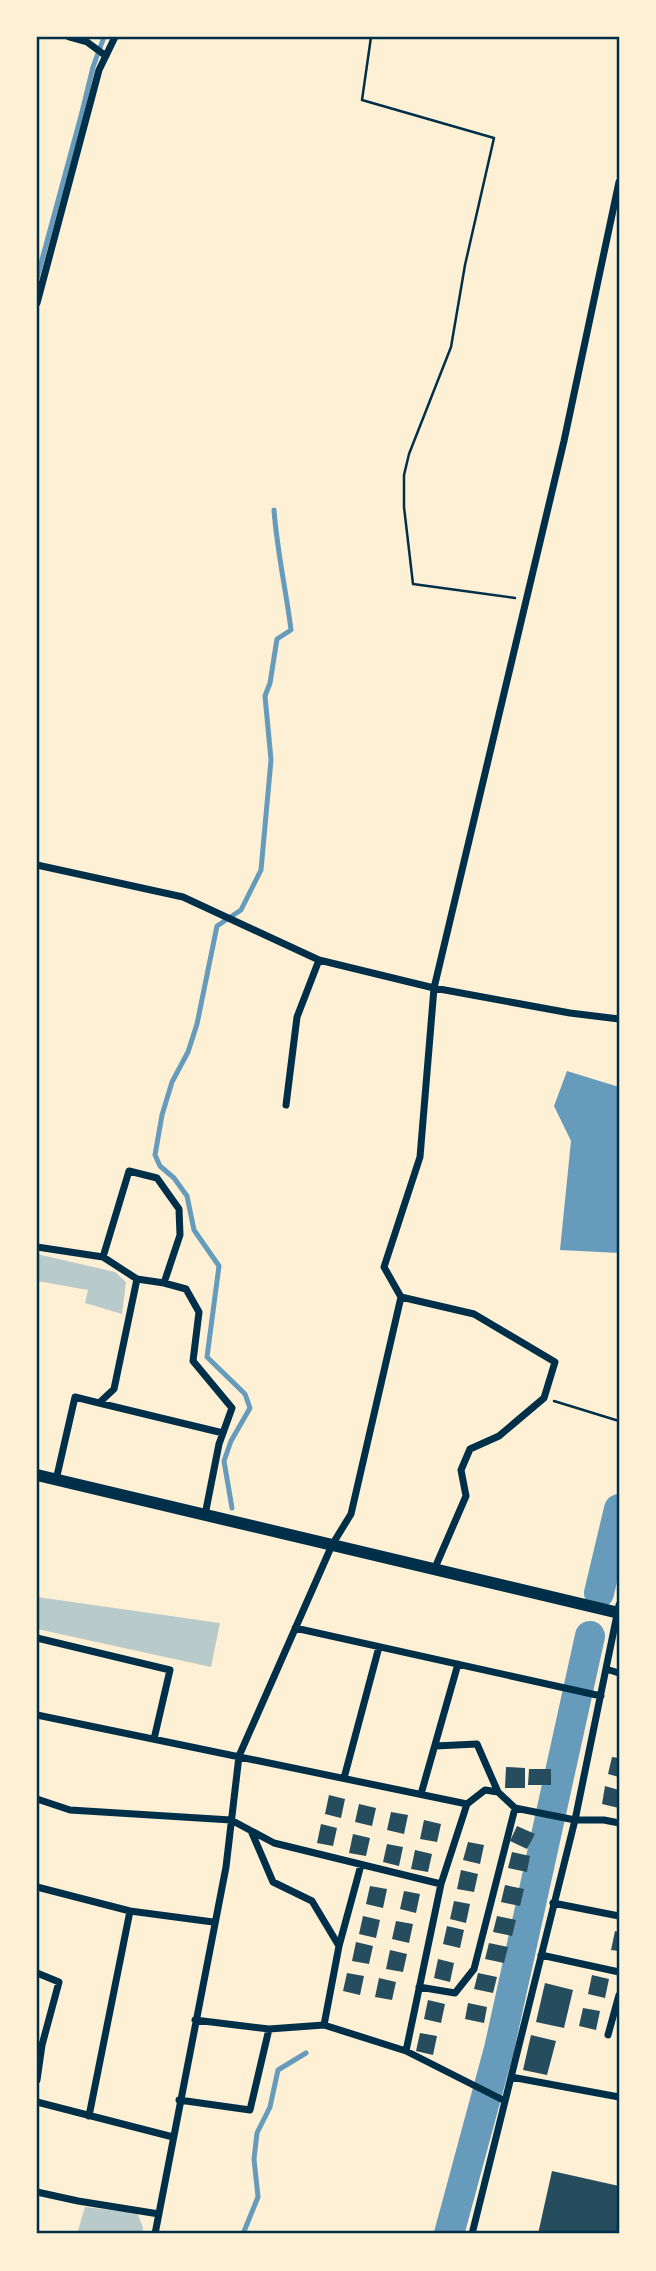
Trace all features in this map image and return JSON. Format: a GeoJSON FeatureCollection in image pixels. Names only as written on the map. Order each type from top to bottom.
{"type":"FeatureCollection","features":[{"type":"Feature","properties":{"kind":"highway"},"geometry":{"type":"LineString","coordinates":[[37,1475],[434,1570],[619,1610]]}},
{"type":"Feature","properties":{"kind":"street"},"geometry":{"type":"LineString","coordinates":[[69,37],[87,42],[106,56]]}},
{"type":"Feature","properties":{"kind":"street"},"geometry":{"type":"LineString","coordinates":[[37,303],[99,70],[115,37]]}},
{"type":"Feature","properties":{"kind":"street"},"geometry":{"type":"LineString","coordinates":[[155,2234],[194,2020],[226,1867],[239,1756],[332,1545],[351,1514],[401,1297],[384,1267],[420,1157],[434,988],[564,442],[619,182]]}},
{"type":"Feature","properties":{"kind":"street"},"geometry":{"type":"LineString","coordinates":[[37,864],[183,897],[319,960],[434,988],[570,1013],[619,1018]]}},
{"type":"Feature","properties":{"kind":"street"},"geometry":{"type":"LineString","coordinates":[[286,1105],[297,1017],[319,960]]}},
{"type":"Feature","properties":{"kind":"street"},"geometry":{"type":"LineString","coordinates":[[103,1257],[129,1171],[158,1178],[179,1209],[180,1235],[164,1283]]}},
{"type":"Feature","properties":{"kind":"street"},"geometry":{"type":"LineString","coordinates":[[37,1247],[103,1257],[136,1279],[186,1289],[199,1312],[193,1361],[232,1408],[223,1433],[205,1515]]}},
{"type":"Feature","properties":{"kind":"street"},"geometry":{"type":"LineString","coordinates":[[99,1403],[114,1389],[136,1279]]}},
{"type":"Feature","properties":{"kind":"street"},"geometry":{"type":"LineString","coordinates":[[401,1297],[474,1314],[555,1362],[544,1398],[499,1436],[470,1449],[461,1470],[466,1496],[434,1570]]}},
{"type":"Feature","properties":{"kind":"street"},"geometry":{"type":"LineString","coordinates":[[56,1480],[75,1397],[223,1433]]}},
{"type":"Feature","properties":{"kind":"street"},"geometry":{"type":"LineString","coordinates":[[472,2234],[575,1820],[619,1610]]}},
{"type":"Feature","properties":{"kind":"street"},"geometry":{"type":"LineString","coordinates":[[296,1628],[601,1696]]}},
{"type":"Feature","properties":{"kind":"street"},"geometry":{"type":"LineString","coordinates":[[37,1638],[170,1670],[154,1739]]}},
{"type":"Feature","properties":{"kind":"street"},"geometry":{"type":"LineString","coordinates":[[344,1778],[379,1647]]}},
{"type":"Feature","properties":{"kind":"street"},"geometry":{"type":"LineString","coordinates":[[421,1794],[458,1664]]}},
{"type":"Feature","properties":{"kind":"street"},"geometry":{"type":"LineString","coordinates":[[606,1669],[619,1673]]}},
{"type":"Feature","properties":{"kind":"street"},"geometry":{"type":"LineString","coordinates":[[37,1715],[467,1804]]}},
{"type":"Feature","properties":{"kind":"street"},"geometry":{"type":"LineString","coordinates":[[435,1746],[477,1744],[498,1792],[515,1808],[575,1820],[619,1823]]}},
{"type":"Feature","properties":{"kind":"street"},"geometry":{"type":"LineString","coordinates":[[406,2051],[441,1884],[467,1804],[485,1790],[498,1792]]}},
{"type":"Feature","properties":{"kind":"street"},"geometry":{"type":"LineString","coordinates":[[37,1799],[70,1810],[231,1820],[274,1843],[441,1884]]}},
{"type":"Feature","properties":{"kind":"street"},"geometry":{"type":"LineString","coordinates":[[419,1987],[454,1993],[474,1969],[515,1808]]}},
{"type":"Feature","properties":{"kind":"street"},"geometry":{"type":"LineString","coordinates":[[252,1833],[274,1882],[312,1901],[339,1947]]}},
{"type":"Feature","properties":{"kind":"street"},"geometry":{"type":"LineString","coordinates":[[324,2025],[339,1947],[361,1865]]}},
{"type":"Feature","properties":{"kind":"street"},"geometry":{"type":"LineString","coordinates":[[37,1886],[130,1910],[214,1922]]}},
{"type":"Feature","properties":{"kind":"street"},"geometry":{"type":"LineString","coordinates":[[553,1903],[619,1916]]}},
{"type":"Feature","properties":{"kind":"street"},"geometry":{"type":"LineString","coordinates":[[89,2116],[130,1910]]}},
{"type":"Feature","properties":{"kind":"street"},"geometry":{"type":"LineString","coordinates":[[541,1955],[619,1972]]}},
{"type":"Feature","properties":{"kind":"street"},"geometry":{"type":"LineString","coordinates":[[37,1973],[59,1982],[42,2045],[37,2080]]}},
{"type":"Feature","properties":{"kind":"street"},"geometry":{"type":"LineString","coordinates":[[608,2035],[619,1995]]}},
{"type":"Feature","properties":{"kind":"street"},"geometry":{"type":"LineString","coordinates":[[194,2020],[269,2029],[324,2025],[406,2051],[505,2101]]}},
{"type":"Feature","properties":{"kind":"street"},"geometry":{"type":"LineString","coordinates":[[179,2100],[250,2110],[269,2029]]}},
{"type":"Feature","properties":{"kind":"street"},"geometry":{"type":"LineString","coordinates":[[512,2077],[619,2097]]}},
{"type":"Feature","properties":{"kind":"street"},"geometry":{"type":"LineString","coordinates":[[37,2102],[173,2137]]}},
{"type":"Feature","properties":{"kind":"street"},"geometry":{"type":"LineString","coordinates":[[37,2192],[159,2214]]}},
{"type":"Feature","properties":{"kind":"path"},"geometry":{"type":"LineString","coordinates":[[371,37],[362,100],[494,138],[465,265],[451,347],[409,454],[404,475],[404,507],[413,584],[526,599]]}},
{"type":"Feature","properties":{"kind":"path"},"geometry":{"type":"LineString","coordinates":[[544,1398],[619,1421]]}},
{"type":"Feature","properties":{"kind":"shaded area"},"geometry":{"type":"Polygon","coordinates":[[[37,1254],[115,1272],[126,1282],[122,1314],[85,1303],[88,1290],[37,1281],[37,1254]]]}},
{"type":"Feature","properties":{"kind":"shaded area"},"geometry":{"type":"Polygon","coordinates":[[[37,1597],[220,1623],[211,1667],[37,1629],[37,1597]]]}},
{"type":"Feature","properties":{"kind":"shaded area"},"geometry":{"type":"Polygon","coordinates":[[[85,2207],[137,2213],[143,2227],[142,2234],[77,2234],[85,2207]]]}},
{"type":"Feature","properties":{"kind":"water"},"geometry":{"type":"Polygon","coordinates":[[[567,1071],[619,1087],[619,1253],[560,1250],[571,1141],[554,1106],[567,1071]]]}},
{"type":"Feature","properties":{"kind":"building"},"geometry":{"type":"Polygon","coordinates":[[[612,1757],[619,1758],[619,1777],[608,1774],[612,1757]]]}},
{"type":"Feature","properties":{"kind":"building"},"geometry":{"type":"Polygon","coordinates":[[[506,1767],[525,1768],[525,1788],[505,1788],[506,1767]]]}},
{"type":"Feature","properties":{"kind":"building"},"geometry":{"type":"Polygon","coordinates":[[[529,1769],[551,1769],[551,1785],[528,1785],[529,1769]]]}},
{"type":"Feature","properties":{"kind":"building"},"geometry":{"type":"Polygon","coordinates":[[[605,1786],[619,1790],[619,1808],[602,1804],[605,1786]]]}},
{"type":"Feature","properties":{"kind":"building"},"geometry":{"type":"Polygon","coordinates":[[[329,1795],[345,1799],[341,1818],[325,1814],[329,1795]]]}},
{"type":"Feature","properties":{"kind":"building"},"geometry":{"type":"Polygon","coordinates":[[[359,1804],[376,1808],[372,1826],[355,1822],[359,1804]]]}},
{"type":"Feature","properties":{"kind":"building"},"geometry":{"type":"Polygon","coordinates":[[[391,1812],[408,1815],[404,1834],[387,1830],[391,1812]]]}},
{"type":"Feature","properties":{"kind":"building"},"geometry":{"type":"Polygon","coordinates":[[[424,1820],[441,1824],[437,1842],[420,1839],[424,1820]]]}},
{"type":"Feature","properties":{"kind":"building"},"geometry":{"type":"Polygon","coordinates":[[[321,1824],[337,1828],[333,1846],[317,1843],[321,1824]]]}},
{"type":"Feature","properties":{"kind":"building"},"geometry":{"type":"Polygon","coordinates":[[[517,1826],[535,1834],[527,1849],[510,1841],[517,1826]]]}},
{"type":"Feature","properties":{"kind":"building"},"geometry":{"type":"Polygon","coordinates":[[[353,1834],[370,1838],[366,1856],[349,1853],[353,1834]]]}},
{"type":"Feature","properties":{"kind":"building"},"geometry":{"type":"Polygon","coordinates":[[[468,1842],[484,1845],[480,1864],[463,1860],[468,1842]]]}},
{"type":"Feature","properties":{"kind":"building"},"geometry":{"type":"Polygon","coordinates":[[[387,1844],[403,1847],[399,1866],[383,1862],[387,1844]]]}},
{"type":"Feature","properties":{"kind":"building"},"geometry":{"type":"Polygon","coordinates":[[[415,1850],[432,1854],[428,1872],[411,1869],[415,1850]]]}},
{"type":"Feature","properties":{"kind":"building"},"geometry":{"type":"Polygon","coordinates":[[[512,1852],[530,1856],[527,1872],[508,1868],[512,1852]]]}},
{"type":"Feature","properties":{"kind":"building"},"geometry":{"type":"Polygon","coordinates":[[[461,1870],[478,1874],[474,1892],[457,1889],[461,1870]]]}},
{"type":"Feature","properties":{"kind":"building"},"geometry":{"type":"Polygon","coordinates":[[[505,1885],[524,1889],[520,1906],[501,1902],[505,1885]]]}},
{"type":"Feature","properties":{"kind":"building"},"geometry":{"type":"Polygon","coordinates":[[[370,1886],[387,1889],[383,1908],[366,1904],[370,1886]]]}},
{"type":"Feature","properties":{"kind":"building"},"geometry":{"type":"Polygon","coordinates":[[[404,1891],[420,1894],[416,1913],[400,1909],[404,1891]]]}},
{"type":"Feature","properties":{"kind":"building"},"geometry":{"type":"Polygon","coordinates":[[[454,1901],[470,1904],[466,1923],[450,1919],[454,1901]]]}},
{"type":"Feature","properties":{"kind":"building"},"geometry":{"type":"Polygon","coordinates":[[[363,1916],[380,1920],[376,1938],[359,1934],[363,1916]]]}},
{"type":"Feature","properties":{"kind":"building"},"geometry":{"type":"Polygon","coordinates":[[[497,1916],[516,1920],[512,1936],[493,1932],[497,1916]]]}},
{"type":"Feature","properties":{"kind":"building"},"geometry":{"type":"Polygon","coordinates":[[[396,1921],[413,1924],[409,1943],[392,1939],[396,1921]]]}},
{"type":"Feature","properties":{"kind":"building"},"geometry":{"type":"Polygon","coordinates":[[[447,1926],[464,1930],[460,1948],[443,1944],[447,1926]]]}},
{"type":"Feature","properties":{"kind":"building"},"geometry":{"type":"Polygon","coordinates":[[[615,1931],[619,1932],[619,1951],[611,1950],[615,1931]]]}},
{"type":"Feature","properties":{"kind":"building"},"geometry":{"type":"Polygon","coordinates":[[[356,1942],[373,1946],[369,1964],[352,1961],[356,1942]]]}},
{"type":"Feature","properties":{"kind":"building"},"geometry":{"type":"Polygon","coordinates":[[[489,1943],[508,1947],[504,1963],[485,1959],[489,1943]]]}},
{"type":"Feature","properties":{"kind":"building"},"geometry":{"type":"Polygon","coordinates":[[[390,1950],[407,1954],[403,1972],[386,1969],[390,1950]]]}},
{"type":"Feature","properties":{"kind":"building"},"geometry":{"type":"Polygon","coordinates":[[[438,1959],[454,1963],[450,1982],[434,1978],[438,1959]]]}},
{"type":"Feature","properties":{"kind":"building"},"geometry":{"type":"Polygon","coordinates":[[[347,1973],[364,1976],[360,1995],[343,1991],[347,1973]]]}},
{"type":"Feature","properties":{"kind":"building"},"geometry":{"type":"Polygon","coordinates":[[[478,1973],[497,1977],[493,1993],[474,1989],[478,1973]]]}},
{"type":"Feature","properties":{"kind":"building"},"geometry":{"type":"Polygon","coordinates":[[[592,1975],[609,1979],[605,1998],[588,1994],[592,1975]]]}},
{"type":"Feature","properties":{"kind":"building"},"geometry":{"type":"Polygon","coordinates":[[[379,1978],[396,1982],[392,2000],[375,1997],[379,1978]]]}},
{"type":"Feature","properties":{"kind":"building"},"geometry":{"type":"Polygon","coordinates":[[[545,1983],[573,1990],[564,2028],[536,2022],[545,1983]]]}},
{"type":"Feature","properties":{"kind":"building"},"geometry":{"type":"Polygon","coordinates":[[[428,2000],[445,2004],[441,2023],[424,2019],[428,2000]]]}},
{"type":"Feature","properties":{"kind":"building"},"geometry":{"type":"Polygon","coordinates":[[[468,2003],[487,2007],[484,2023],[465,2019],[468,2003]]]}},
{"type":"Feature","properties":{"kind":"building"},"geometry":{"type":"Polygon","coordinates":[[[583,2008],[600,2011],[596,2030],[579,2026],[583,2008]]]}},
{"type":"Feature","properties":{"kind":"building"},"geometry":{"type":"Polygon","coordinates":[[[420,2033],[437,2036],[433,2055],[416,2051],[420,2033]]]}},
{"type":"Feature","properties":{"kind":"building"},"geometry":{"type":"Polygon","coordinates":[[[531,2035],[556,2041],[547,2075],[523,2070],[531,2035]]]}},
{"type":"Feature","properties":{"kind":"building"},"geometry":{"type":"Polygon","coordinates":[[[552,2171],[619,2186],[619,2234],[538,2234],[552,2171]]]}},
{"type":"Feature","properties":{"kind":"waterway"},"geometry":{"type":"LineString","coordinates":[[37,278],[93,67],[104,37]]}},
{"type":"Feature","properties":{"kind":"waterway"},"geometry":{"type":"LineString","coordinates":[[232,1508],[224,1461],[231,1441],[250,1408],[245,1394],[207,1357],[219,1266],[194,1230],[187,1196],[174,1178],[160,1166],[155,1155],[162,1115],[172,1082],[188,1052],[197,1024],[217,926],[241,910],[261,870],[271,760],[265,696],[270,683],[277,639],[291,630],[274,510]]}},
{"type":"Feature","properties":{"kind":"waterway"},"geometry":{"type":"LineString","coordinates":[[599,1593],[619,1509]]}},
{"type":"Feature","properties":{"kind":"waterway"},"geometry":{"type":"LineString","coordinates":[[449,2234],[499,2049],[590,1636]]}},
{"type":"Feature","properties":{"kind":"waterway"},"geometry":{"type":"LineString","coordinates":[[243,2234],[258,2197],[254,2159],[257,2133],[270,2107],[278,2070],[306,2053]]}}]}
